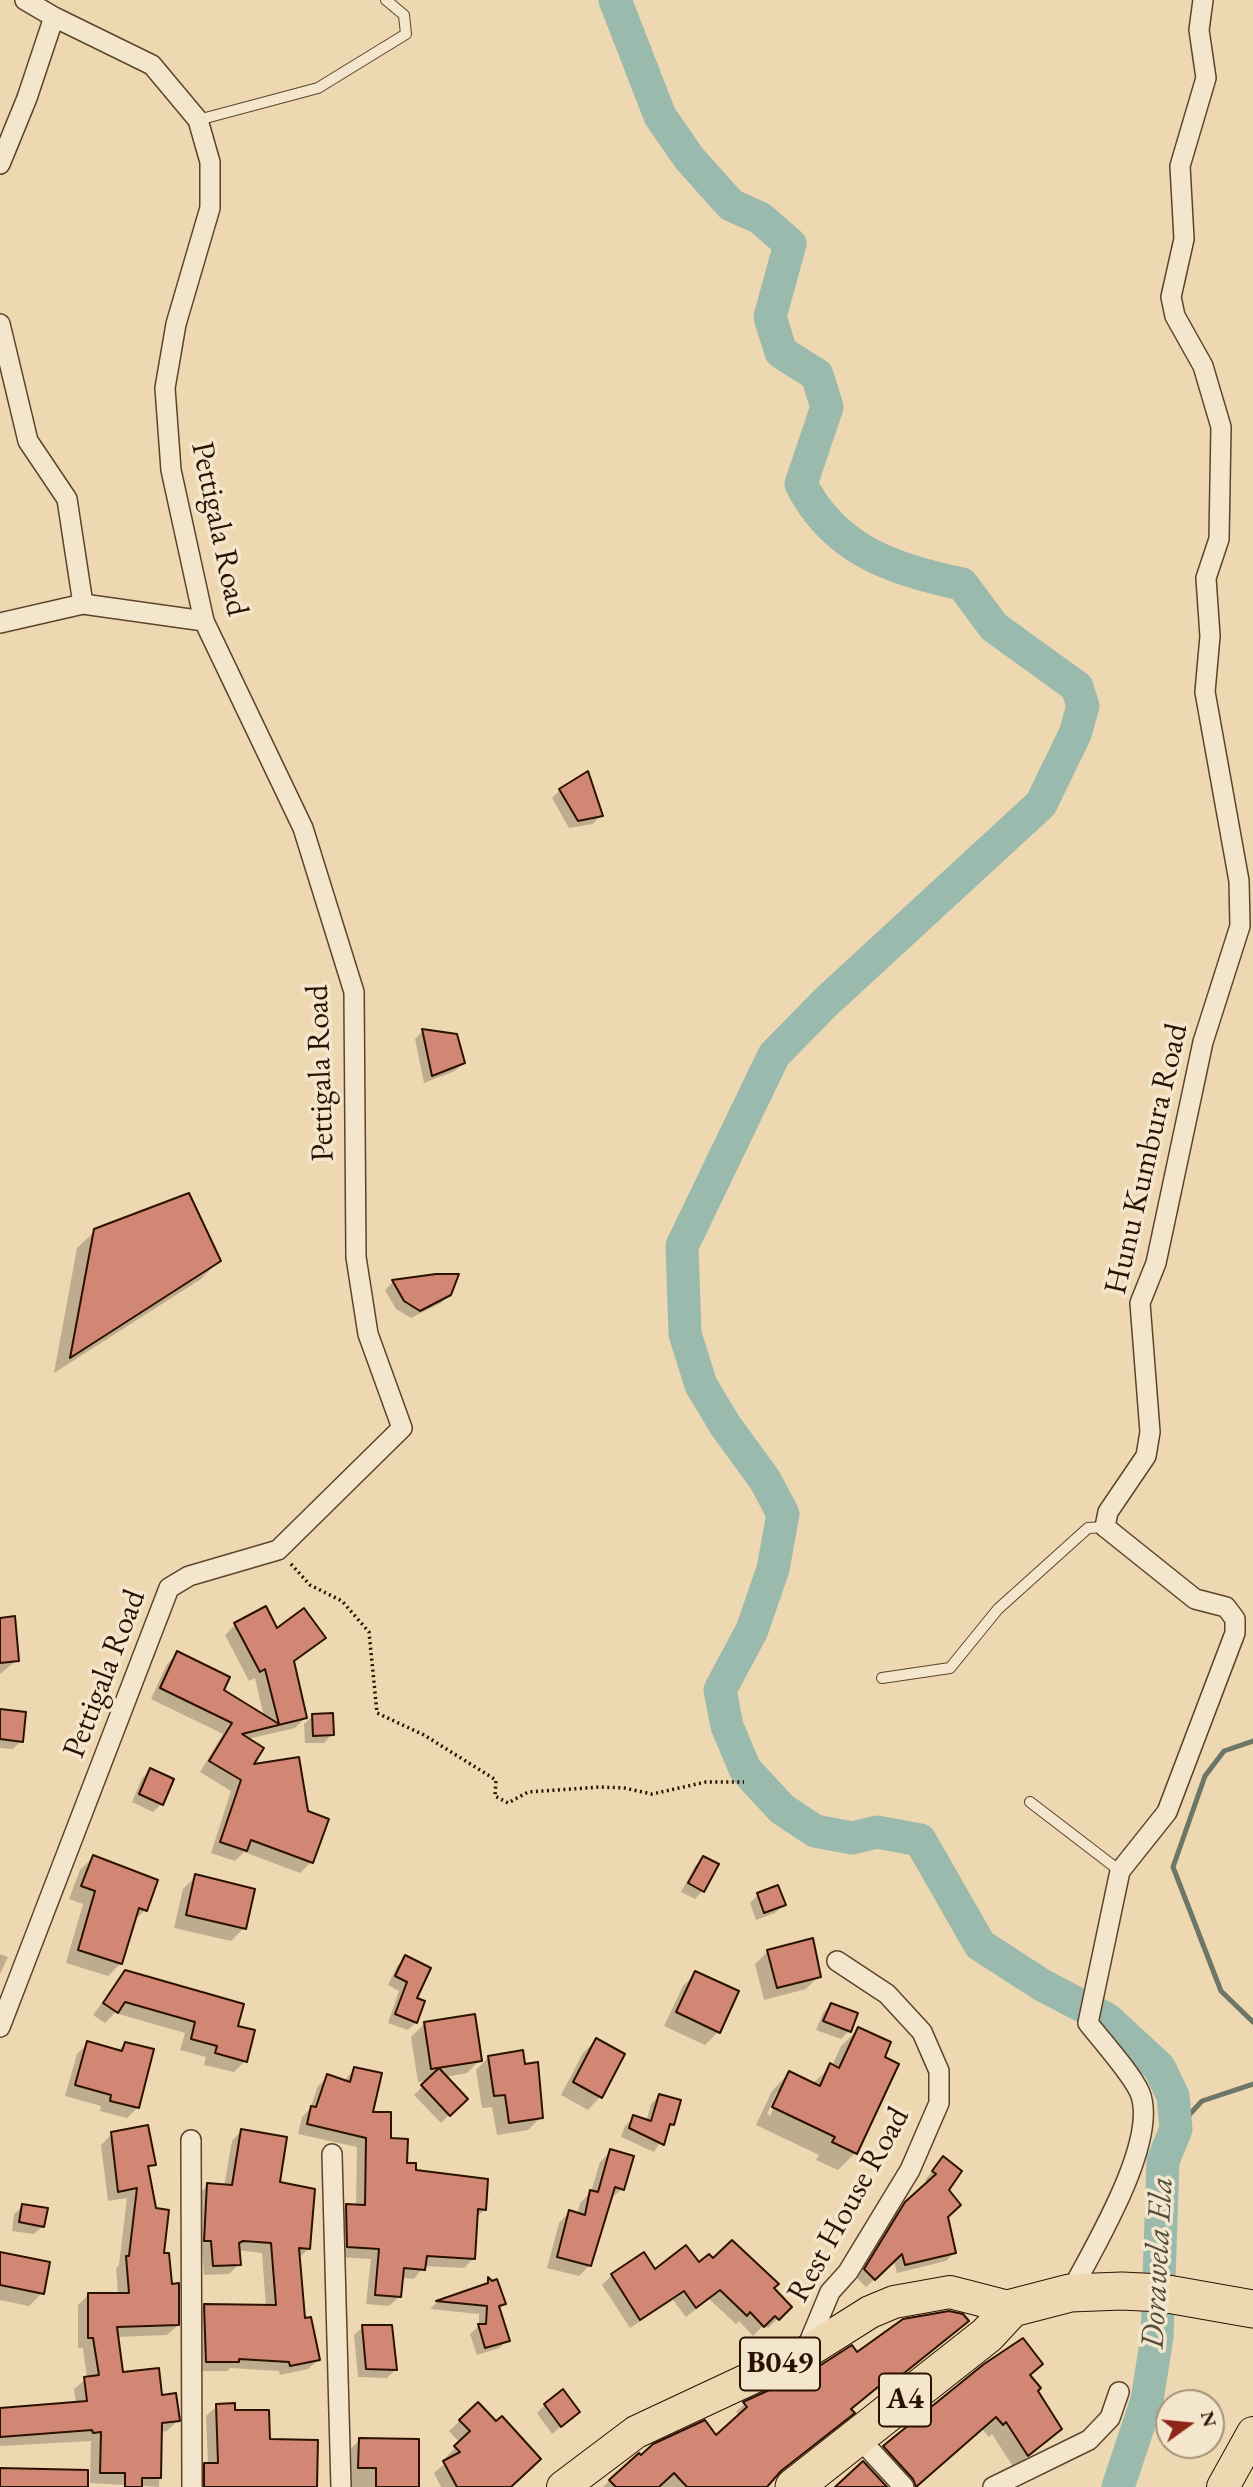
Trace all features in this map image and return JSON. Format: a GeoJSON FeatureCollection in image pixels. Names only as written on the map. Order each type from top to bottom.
{"type":"FeatureCollection","features":[{"type":"Feature","properties":{"kind":"highway"},"geometry":{"type":"LineString","coordinates":[[1012,2308],[1070,2293],[1122,2291],[1187,2296],[1253,2309]]}},
{"type":"Feature","properties":{"kind":"highway","name":"A4"},"geometry":{"type":"LineString","coordinates":[[794,2487],[987,2335],[1012,2308]]}},
{"type":"Feature","properties":{"kind":"main road","name":"B049"},"geometry":{"type":"LineString","coordinates":[[563,2487],[636,2432],[804,2353],[870,2312],[894,2302],[950,2292],[1012,2308]]}},
{"type":"Feature","properties":{"kind":"main road"},"geometry":{"type":"LineString","coordinates":[[950,2292],[979,2314],[987,2335]]}},
{"type":"Feature","properties":{"kind":"main road"},"geometry":{"type":"LineString","coordinates":[[1223,2487],[1253,2433]]}},
{"type":"Feature","properties":{"kind":"main road"},"geometry":{"type":"LineString","coordinates":[[1243,2487],[1253,2468]]}},
{"type":"Feature","properties":{"kind":"street","name":"Pettigala Road"},"geometry":{"type":"LineString","coordinates":[[0,2027],[169,1588],[189,1576],[278,1550],[401,1428],[368,1334],[356,1257],[354,992],[303,828],[204,621],[171,470],[165,388],[176,324],[211,208],[210,162],[198,120],[152,65],[25,0]]}},
{"type":"Feature","properties":{"kind":"street","name":"Hunu Kumbura Road"},"geometry":{"type":"LineString","coordinates":[[1105,1527],[1108,1512],[1146,1456],[1150,1432],[1140,1303],[1156,1263],[1203,1042],[1240,926],[1239,881],[1205,692],[1210,636],[1206,578],[1219,539],[1221,427],[1203,366],[1175,316],[1171,297],[1184,239],[1180,166],[1206,78],[1199,30],[1203,0]]}},
{"type":"Feature","properties":{"kind":"street"},"geometry":{"type":"LineString","coordinates":[[0,164],[27,98],[54,17]]}},
{"type":"Feature","properties":{"kind":"street"},"geometry":{"type":"LineString","coordinates":[[0,324],[28,441],[67,499],[83,604]]}},
{"type":"Feature","properties":{"kind":"street"},"geometry":{"type":"LineString","coordinates":[[0,623],[83,604],[204,621]]}},
{"type":"Feature","properties":{"kind":"street"},"geometry":{"type":"LineString","coordinates":[[1070,2293],[1134,2167],[1143,2110],[1140,2092],[1088,2023],[1120,1871],[1167,1812],[1235,1633],[1235,1619],[1226,1607],[1195,1600],[1105,1527]]}},
{"type":"Feature","properties":{"kind":"street","name":"Rest House Road"},"geometry":{"type":"LineString","coordinates":[[804,2353],[830,2292],[848,2272],[910,2170],[939,2104],[939,2071],[922,2032],[887,1994],[837,1961]]}},
{"type":"Feature","properties":{"kind":"street"},"geometry":{"type":"LineString","coordinates":[[191,2140],[192,2487]]}},
{"type":"Feature","properties":{"kind":"street"},"geometry":{"type":"LineString","coordinates":[[332,2154],[341,2487]]}},
{"type":"Feature","properties":{"kind":"street"},"geometry":{"type":"LineString","coordinates":[[993,2487],[1089,2440],[1110,2418],[1119,2392]]}},
{"type":"Feature","properties":{"kind":"street"},"geometry":{"type":"LineString","coordinates":[[859,2437],[904,2487]]}},
{"type":"Feature","properties":{"kind":"lane"},"geometry":{"type":"LineString","coordinates":[[198,120],[318,88],[406,34],[404,15],[386,0]]}},
{"type":"Feature","properties":{"kind":"lane"},"geometry":{"type":"LineString","coordinates":[[882,1678],[950,1668],[998,1609],[1088,1528],[1105,1527]]}},
{"type":"Feature","properties":{"kind":"lane"},"geometry":{"type":"LineString","coordinates":[[1030,1802],[1120,1871]]}},
{"type":"Feature","properties":{"kind":"path"},"geometry":{"type":"LineString","coordinates":[[278,1550],[310,1585],[342,1601],[369,1632],[377,1713],[424,1735],[496,1780],[495,1796],[508,1803],[528,1792],[600,1787],[624,1788],[652,1794],[706,1783],[744,1782]]}},
{"type":"Feature","properties":{"kind":"building"},"geometry":{"type":"Polygon","coordinates":[[[588,771],[603,816],[578,821],[559,789],[588,771]]]}},
{"type":"Feature","properties":{"kind":"building"},"geometry":{"type":"Polygon","coordinates":[[[422,1029],[457,1034],[465,1063],[432,1076],[422,1029]]]}},
{"type":"Feature","properties":{"kind":"building"},"geometry":{"type":"Polygon","coordinates":[[[189,1193],[221,1261],[70,1358],[94,1229],[189,1193]]]}},
{"type":"Feature","properties":{"kind":"building"},"geometry":{"type":"Polygon","coordinates":[[[459,1274],[451,1295],[420,1311],[404,1301],[392,1280],[459,1274]]]}},
{"type":"Feature","properties":{"kind":"building"},"geometry":{"type":"Polygon","coordinates":[[[266,1606],[277,1628],[304,1608],[326,1638],[294,1661],[307,1718],[242,1734],[264,1748],[254,1764],[299,1757],[308,1811],[329,1819],[313,1863],[251,1840],[247,1851],[220,1842],[241,1780],[209,1761],[232,1723],[160,1688],[177,1651],[230,1677],[224,1690],[279,1724],[265,1669],[260,1672],[234,1623],[266,1606]]]}},
{"type":"Feature","properties":{"kind":"building"},"geometry":{"type":"Polygon","coordinates":[[[15,1616],[19,1661],[0,1663],[0,1618],[15,1616]]]}},
{"type":"Feature","properties":{"kind":"building"},"geometry":{"type":"Polygon","coordinates":[[[0,1709],[26,1712],[23,1742],[0,1739],[0,1709]]]}},
{"type":"Feature","properties":{"kind":"building"},"geometry":{"type":"Polygon","coordinates":[[[333,1713],[334,1735],[313,1736],[312,1714],[333,1713]]]}},
{"type":"Feature","properties":{"kind":"building"},"geometry":{"type":"Polygon","coordinates":[[[150,1768],[174,1779],[163,1805],[139,1794],[150,1768]]]}},
{"type":"Feature","properties":{"kind":"building"},"geometry":{"type":"Polygon","coordinates":[[[93,1855],[158,1880],[147,1911],[139,1908],[122,1964],[78,1950],[95,1891],[81,1886],[93,1855]]]}},
{"type":"Feature","properties":{"kind":"building"},"geometry":{"type":"Polygon","coordinates":[[[703,1856],[719,1864],[704,1892],[688,1883],[703,1856]]]}},
{"type":"Feature","properties":{"kind":"building"},"geometry":{"type":"Polygon","coordinates":[[[195,1874],[255,1889],[246,1929],[186,1915],[195,1874]]]}},
{"type":"Feature","properties":{"kind":"building"},"geometry":{"type":"Polygon","coordinates":[[[778,1885],[786,1905],[764,1913],[757,1893],[778,1885]]]}},
{"type":"Feature","properties":{"kind":"building"},"geometry":{"type":"Polygon","coordinates":[[[813,1938],[821,1977],[777,1988],[767,1950],[813,1938]]]}},
{"type":"Feature","properties":{"kind":"building"},"geometry":{"type":"Polygon","coordinates":[[[405,1955],[431,1968],[417,1998],[425,2001],[417,2023],[395,2014],[407,1982],[395,1976],[405,1955]]]}},
{"type":"Feature","properties":{"kind":"building"},"geometry":{"type":"Polygon","coordinates":[[[125,1970],[244,2004],[238,2026],[255,2030],[247,2062],[215,2053],[217,2046],[191,2039],[195,2022],[125,2002],[118,2013],[103,2003],[125,1970]]]}},
{"type":"Feature","properties":{"kind":"building"},"geometry":{"type":"Polygon","coordinates":[[[695,1971],[739,1991],[720,2033],[676,2012],[695,1971]]]}},
{"type":"Feature","properties":{"kind":"building"},"geometry":{"type":"Polygon","coordinates":[[[831,2003],[858,2013],[851,2032],[823,2021],[831,2003]]]}},
{"type":"Feature","properties":{"kind":"building"},"geometry":{"type":"Polygon","coordinates":[[[475,2014],[482,2061],[431,2069],[424,2022],[475,2014]]]}},
{"type":"Feature","properties":{"kind":"building"},"geometry":{"type":"Polygon","coordinates":[[[858,2027],[891,2042],[885,2057],[899,2064],[857,2154],[832,2142],[835,2137],[772,2107],[789,2071],[820,2086],[830,2063],[839,2068],[858,2027]]]}},
{"type":"Feature","properties":{"kind":"building"},"geometry":{"type":"Polygon","coordinates":[[[596,2038],[625,2054],[602,2098],[573,2082],[596,2038]]]}},
{"type":"Feature","properties":{"kind":"building"},"geometry":{"type":"Polygon","coordinates":[[[87,2041],[122,2051],[125,2042],[154,2049],[139,2108],[110,2101],[111,2095],[75,2085],[87,2041]]]}},
{"type":"Feature","properties":{"kind":"building"},"geometry":{"type":"Polygon","coordinates":[[[523,2050],[525,2064],[538,2062],[543,2118],[509,2123],[505,2095],[494,2096],[488,2056],[523,2050]]]}},
{"type":"Feature","properties":{"kind":"building"},"geometry":{"type":"Polygon","coordinates":[[[354,2067],[382,2073],[373,2112],[391,2112],[391,2138],[408,2139],[407,2163],[416,2163],[416,2170],[488,2179],[486,2210],[478,2209],[475,2259],[427,2256],[425,2270],[404,2268],[401,2297],[375,2295],[379,2249],[347,2247],[346,2204],[365,2205],[366,2138],[307,2124],[311,2106],[316,2107],[327,2074],[350,2082],[354,2067]]]}},
{"type":"Feature","properties":{"kind":"building"},"geometry":{"type":"Polygon","coordinates":[[[439,2068],[468,2099],[450,2116],[421,2085],[439,2068]]]}},
{"type":"Feature","properties":{"kind":"building"},"geometry":{"type":"Polygon","coordinates":[[[659,2094],[681,2100],[674,2125],[670,2124],[664,2145],[629,2128],[633,2115],[651,2121],[659,2094]]]}},
{"type":"Feature","properties":{"kind":"building"},"geometry":{"type":"Polygon","coordinates":[[[148,2125],[156,2165],[148,2166],[156,2208],[169,2210],[164,2253],[169,2253],[172,2284],[179,2283],[179,2325],[117,2327],[123,2372],[159,2368],[162,2395],[176,2393],[180,2421],[162,2423],[161,2478],[142,2478],[142,2487],[125,2487],[125,2473],[100,2473],[101,2432],[93,2433],[92,2430],[0,2437],[0,2408],[87,2401],[84,2377],[99,2375],[93,2338],[88,2338],[88,2293],[129,2293],[126,2256],[129,2256],[137,2188],[118,2192],[111,2132],[148,2125]]]}},
{"type":"Feature","properties":{"kind":"building"},"geometry":{"type":"Polygon","coordinates":[[[241,2129],[287,2137],[280,2182],[315,2189],[310,2249],[299,2248],[305,2318],[311,2317],[320,2360],[290,2366],[289,2362],[239,2359],[239,2362],[206,2362],[204,2304],[276,2305],[271,2243],[243,2241],[239,2243],[241,2265],[213,2266],[211,2241],[204,2241],[207,2183],[232,2185],[241,2129]]]}},
{"type":"Feature","properties":{"kind":"building"},"geometry":{"type":"Polygon","coordinates":[[[610,2149],[634,2156],[624,2190],[615,2187],[591,2266],[557,2257],[569,2210],[585,2215],[590,2190],[598,2192],[610,2149]]]}},
{"type":"Feature","properties":{"kind":"building"},"geometry":{"type":"Polygon","coordinates":[[[943,2156],[962,2171],[949,2190],[961,2205],[948,2217],[956,2253],[905,2265],[902,2254],[875,2280],[864,2269],[905,2202],[936,2174],[932,2171],[943,2156]]]}},
{"type":"Feature","properties":{"kind":"building"},"geometry":{"type":"Polygon","coordinates":[[[22,2204],[48,2208],[44,2227],[19,2222],[22,2204]]]}},
{"type":"Feature","properties":{"kind":"building"},"geometry":{"type":"Polygon","coordinates":[[[732,2240],[779,2284],[774,2288],[792,2307],[779,2320],[775,2316],[764,2327],[750,2312],[747,2316],[720,2290],[696,2308],[684,2291],[640,2320],[611,2274],[644,2252],[655,2269],[686,2245],[699,2262],[709,2254],[713,2258],[732,2240]]]}},
{"type":"Feature","properties":{"kind":"building"},"geometry":{"type":"Polygon","coordinates":[[[0,2252],[50,2262],[44,2294],[0,2285],[0,2252]]]}},
{"type":"Feature","properties":{"kind":"building"},"geometry":{"type":"Polygon","coordinates":[[[488,2277],[492,2281],[497,2279],[506,2304],[499,2306],[510,2341],[485,2348],[478,2324],[486,2324],[487,2306],[436,2301],[488,2283],[488,2277]]]}},
{"type":"Feature","properties":{"kind":"building"},"geometry":{"type":"Polygon","coordinates":[[[949,2311],[963,2314],[969,2321],[893,2382],[889,2378],[851,2409],[855,2413],[781,2471],[767,2487],[687,2487],[674,2473],[659,2487],[616,2487],[609,2480],[653,2444],[705,2420],[716,2435],[747,2407],[743,2402],[813,2370],[852,2345],[857,2352],[903,2319],[949,2311]]]}},
{"type":"Feature","properties":{"kind":"building"},"geometry":{"type":"Polygon","coordinates":[[[362,2325],[392,2325],[397,2370],[366,2369],[362,2325]]]}},
{"type":"Feature","properties":{"kind":"building"},"geometry":{"type":"Polygon","coordinates":[[[1023,2338],[1043,2364],[1030,2375],[1041,2388],[1038,2391],[1062,2429],[1028,2456],[1006,2422],[1003,2425],[996,2417],[916,2487],[913,2479],[883,2446],[984,2364],[1023,2338]]]}},
{"type":"Feature","properties":{"kind":"building"},"geometry":{"type":"Polygon","coordinates":[[[563,2389],[580,2412],[561,2427],[544,2404],[563,2389]]]}},
{"type":"Feature","properties":{"kind":"building"},"geometry":{"type":"Polygon","coordinates":[[[478,2402],[496,2421],[502,2416],[541,2459],[511,2487],[457,2487],[443,2461],[460,2452],[454,2446],[470,2431],[459,2420],[478,2402]]]}},
{"type":"Feature","properties":{"kind":"building"},"geometry":{"type":"Polygon","coordinates":[[[235,2403],[235,2410],[269,2410],[270,2439],[318,2440],[317,2487],[204,2487],[204,2463],[218,2463],[216,2404],[235,2403]]]}},
{"type":"Feature","properties":{"kind":"building"},"geometry":{"type":"Polygon","coordinates":[[[359,2438],[419,2439],[419,2487],[376,2487],[376,2468],[358,2468],[359,2438]]]}},
{"type":"Feature","properties":{"kind":"building"},"geometry":{"type":"Polygon","coordinates":[[[863,2461],[887,2487],[835,2487],[863,2461]]]}},
{"type":"Feature","properties":{"kind":"building"},"geometry":{"type":"Polygon","coordinates":[[[0,2468],[88,2470],[88,2487],[0,2487],[0,2468]]]}},
{"type":"Feature","properties":{"kind":"waterway"},"geometry":{"type":"LineString","coordinates":[[615,0],[660,116],[689,158],[731,205],[760,218],[790,244],[770,317],[781,352],[817,375],[827,407],[801,484],[815,507],[831,526],[868,554],[913,572],[962,584],[994,627],[1077,687],[1083,706],[1075,734],[1041,804],[826,1002],[774,1055],[682,1246],[685,1334],[701,1385],[725,1425],[765,1480],[783,1514],[773,1569],[752,1630],[720,1690],[727,1726],[745,1769],[782,1809],[815,1831],[852,1838],[877,1832],[920,1840],[980,1945],[1042,1985],[1107,2019],[1159,2067],[1173,2096],[1176,2129],[1163,2161],[1157,2337],[1147,2400],[1118,2487]]}},
{"type":"Feature","properties":{"kind":"waterway","name":"Dorawela Ela"},"geometry":{"type":"LineString","coordinates":[[1253,1741],[1224,1751],[1205,1776],[1173,1867],[1221,1991],[1253,2022]]}},
{"type":"Feature","properties":{"kind":"waterway","name":"Dorawela Ela"},"geometry":{"type":"LineString","coordinates":[[1176,2129],[1202,2101],[1253,2084]]}}]}
